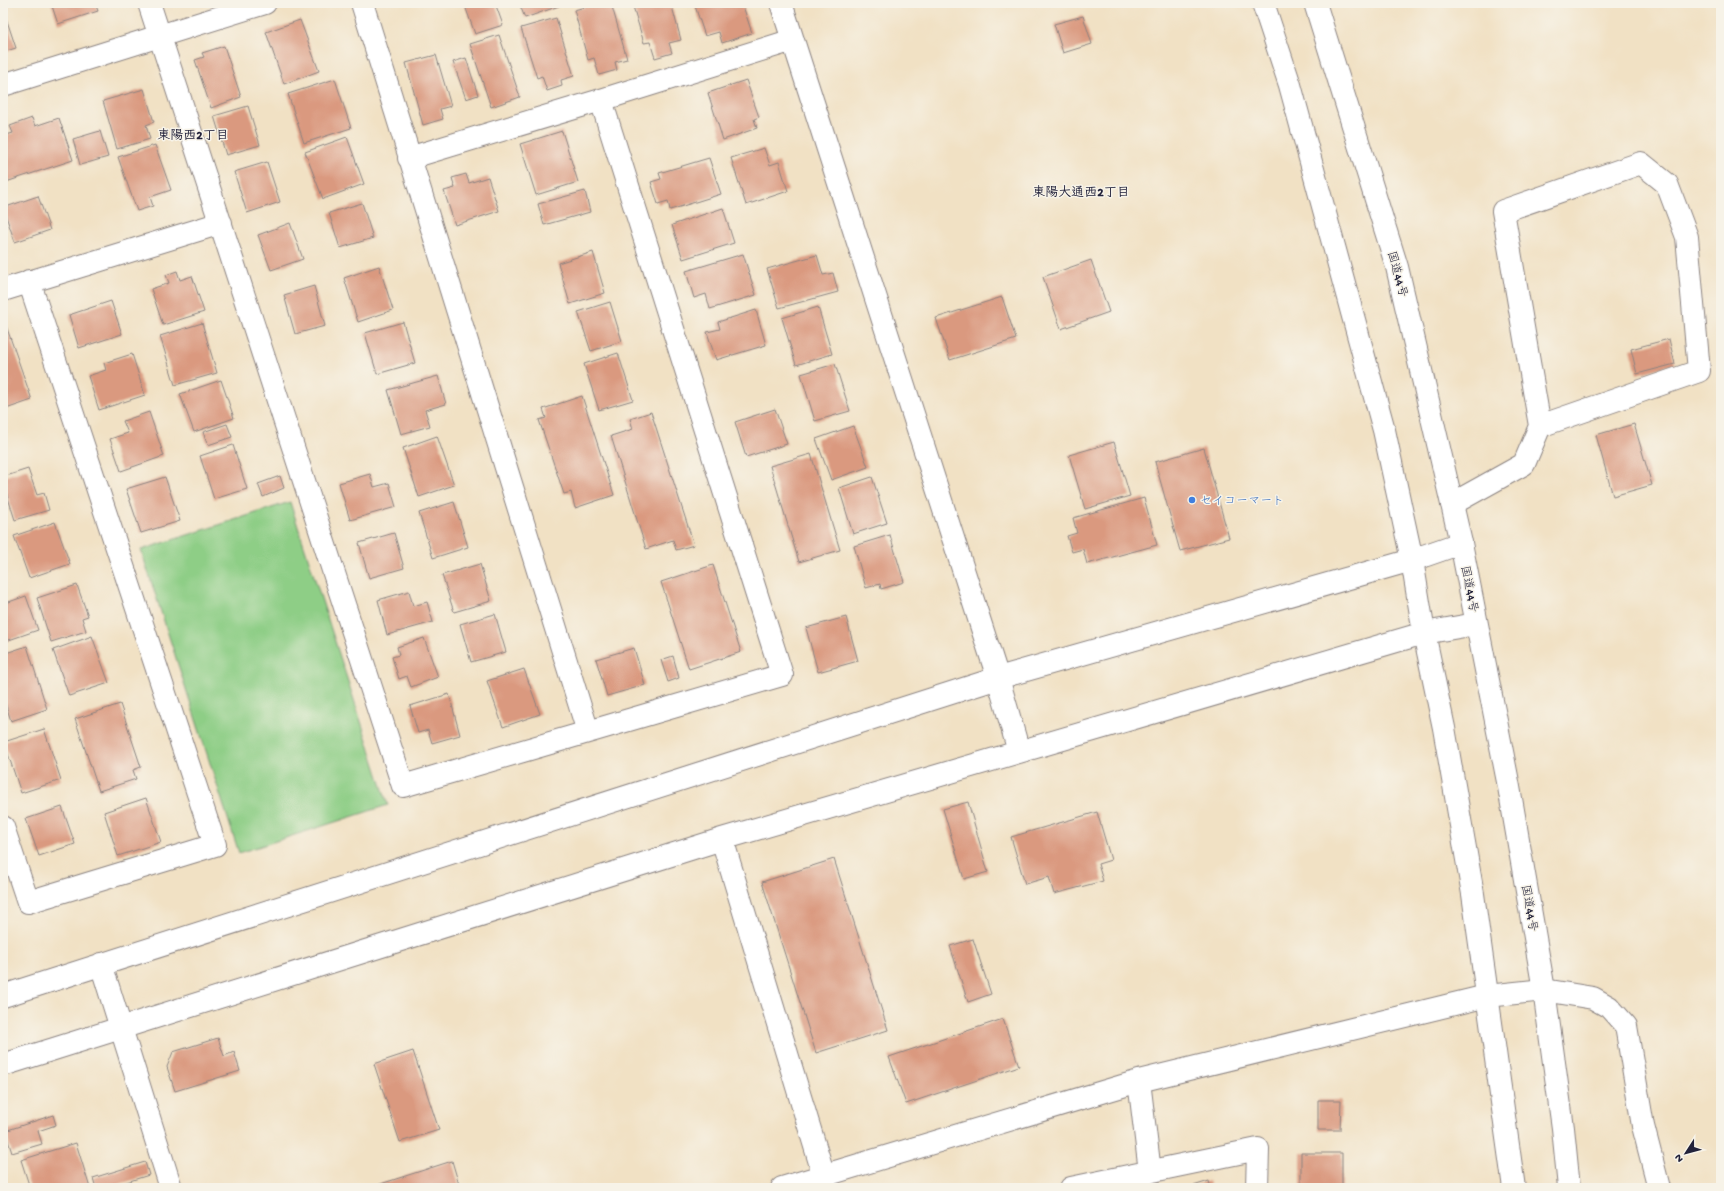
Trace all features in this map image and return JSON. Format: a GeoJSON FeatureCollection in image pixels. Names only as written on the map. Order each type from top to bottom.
{"type":"FeatureCollection","features":[{"type":"Feature","properties":{"kind":"main road"},"geometry":{"type":"LineString","coordinates":[[149,3],[404,786],[782,676],[601,100]]}},
{"type":"Feature","properties":{"kind":"main road"},"geometry":{"type":"LineString","coordinates":[[3,85],[265,3]]}},
{"type":"Feature","properties":{"kind":"main road"},"geometry":{"type":"LineString","coordinates":[[362,3],[588,732]]}},
{"type":"Feature","properties":{"kind":"main road"},"geometry":{"type":"LineString","coordinates":[[781,3],[998,678],[1019,752]]}},
{"type":"Feature","properties":{"kind":"main road"},"geometry":{"type":"LineString","coordinates":[[1263,3],[1290,85],[1384,430],[1412,560],[1424,633],[1444,728],[1471,879],[1514,1188]]}},
{"type":"Feature","properties":{"kind":"main road","name":"国道44号"},"geometry":{"type":"LineString","coordinates":[[1315,3],[1397,267],[1461,543],[1476,624],[1510,787],[1544,990],[1564,1128],[1569,1188]]}},
{"type":"Feature","properties":{"kind":"main road"},"geometry":{"type":"LineString","coordinates":[[409,158],[793,40]]}},
{"type":"Feature","properties":{"kind":"main road"},"geometry":{"type":"LineString","coordinates":[[1452,504],[1524,464],[1540,426],[1503,211],[1641,163],[1667,184],[1688,237],[1699,371],[1540,426]]}},
{"type":"Feature","properties":{"kind":"main road"},"geometry":{"type":"LineString","coordinates":[[3,290],[220,223]]}},
{"type":"Feature","properties":{"kind":"main road"},"geometry":{"type":"LineString","coordinates":[[3,827],[28,902],[215,845],[29,282]]}},
{"type":"Feature","properties":{"kind":"main road"},"geometry":{"type":"LineString","coordinates":[[3,996],[998,678],[1412,560],[1461,543]]}},
{"type":"Feature","properties":{"kind":"main road"},"geometry":{"type":"LineString","coordinates":[[3,1065],[722,839],[1424,633],[1476,624]]}},
{"type":"Feature","properties":{"kind":"main road"},"geometry":{"type":"LineString","coordinates":[[722,839],[824,1176]]}},
{"type":"Feature","properties":{"kind":"main road"},"geometry":{"type":"LineString","coordinates":[[101,964],[172,1188]]}},
{"type":"Feature","properties":{"kind":"main road"},"geometry":{"type":"LineString","coordinates":[[782,1188],[1139,1081],[1487,996],[1544,990],[1593,998],[1609,1007],[1626,1026],[1643,1126],[1659,1188]]}},
{"type":"Feature","properties":{"kind":"main road"},"geometry":{"type":"LineString","coordinates":[[1139,1081],[1150,1172]]}},
{"type":"Feature","properties":{"kind":"main road"},"geometry":{"type":"LineString","coordinates":[[1070,1188],[1092,1186],[1150,1172],[1258,1150],[1257,1188]]}},
{"type":"Feature","properties":{"kind":"green space"},"geometry":{"type":"Polygon","coordinates":[[[290,502],[388,805],[239,853],[141,550],[290,502]]]}},
{"type":"Feature","properties":{"kind":"building"},"geometry":{"type":"Polygon","coordinates":[[[51,3],[95,3],[98,11],[58,24],[51,3]]]}},
{"type":"Feature","properties":{"kind":"building"},"geometry":{"type":"Polygon","coordinates":[[[464,3],[495,3],[503,25],[475,34],[464,3]]]}},
{"type":"Feature","properties":{"kind":"building"},"geometry":{"type":"Polygon","coordinates":[[[519,3],[558,3],[559,6],[525,18],[519,3]]]}},
{"type":"Feature","properties":{"kind":"building"},"geometry":{"type":"Polygon","coordinates":[[[600,3],[611,3],[627,59],[615,62],[617,70],[599,75],[594,58],[588,60],[574,10],[600,3]]]}},
{"type":"Feature","properties":{"kind":"building"},"geometry":{"type":"Polygon","coordinates":[[[632,3],[671,3],[681,40],[669,43],[672,53],[655,58],[650,42],[644,43],[632,3]]]}},
{"type":"Feature","properties":{"kind":"building"},"geometry":{"type":"Polygon","coordinates":[[[694,3],[742,3],[752,33],[722,43],[719,32],[705,36],[694,3]]]}},
{"type":"Feature","properties":{"kind":"building"},"geometry":{"type":"Polygon","coordinates":[[[3,9],[16,48],[3,52],[3,9]]]}},
{"type":"Feature","properties":{"kind":"building"},"geometry":{"type":"Polygon","coordinates":[[[1083,16],[1092,44],[1063,53],[1054,24],[1083,16]]]}},
{"type":"Feature","properties":{"kind":"building"},"geometry":{"type":"Polygon","coordinates":[[[556,18],[574,76],[561,80],[562,86],[547,91],[542,76],[537,78],[521,28],[556,18]]]}},
{"type":"Feature","properties":{"kind":"building"},"geometry":{"type":"Polygon","coordinates":[[[300,20],[319,71],[284,84],[266,32],[300,20]]]}},
{"type":"Feature","properties":{"kind":"building"},"geometry":{"type":"Polygon","coordinates":[[[499,35],[520,97],[491,107],[470,44],[499,35]]]}},
{"type":"Feature","properties":{"kind":"building"},"geometry":{"type":"Polygon","coordinates":[[[224,46],[241,97],[211,108],[195,60],[204,57],[202,53],[224,46]]]}},
{"type":"Feature","properties":{"kind":"building"},"geometry":{"type":"Polygon","coordinates":[[[436,55],[451,106],[440,109],[443,119],[423,125],[406,63],[436,55]]]}},
{"type":"Feature","properties":{"kind":"building"},"geometry":{"type":"Polygon","coordinates":[[[466,58],[478,95],[466,99],[453,62],[466,58]]]}},
{"type":"Feature","properties":{"kind":"building"},"geometry":{"type":"Polygon","coordinates":[[[335,79],[351,128],[304,143],[288,94],[335,79]]]}},
{"type":"Feature","properties":{"kind":"building"},"geometry":{"type":"Polygon","coordinates":[[[746,80],[759,117],[754,119],[757,128],[723,140],[708,93],[746,80]]]}},
{"type":"Feature","properties":{"kind":"building"},"geometry":{"type":"Polygon","coordinates":[[[144,89],[154,122],[146,125],[150,139],[117,149],[103,101],[144,89]]]}},
{"type":"Feature","properties":{"kind":"building"},"geometry":{"type":"Polygon","coordinates":[[[248,106],[260,145],[226,155],[214,116],[248,106]]]}},
{"type":"Feature","properties":{"kind":"building"},"geometry":{"type":"Polygon","coordinates":[[[32,118],[35,126],[59,118],[73,160],[3,183],[3,136],[13,133],[10,126],[32,118]]]}},
{"type":"Feature","properties":{"kind":"building"},"geometry":{"type":"Polygon","coordinates":[[[100,131],[108,157],[80,165],[73,139],[100,131]]]}},
{"type":"Feature","properties":{"kind":"building"},"geometry":{"type":"Polygon","coordinates":[[[562,131],[578,182],[536,195],[520,144],[562,131]]]}},
{"type":"Feature","properties":{"kind":"building"},"geometry":{"type":"Polygon","coordinates":[[[347,137],[364,184],[323,199],[305,152],[347,137]]]}},
{"type":"Feature","properties":{"kind":"building"},"geometry":{"type":"Polygon","coordinates":[[[155,145],[171,190],[150,197],[153,206],[137,211],[118,157],[155,145]]]}},
{"type":"Feature","properties":{"kind":"building"},"geometry":{"type":"Polygon","coordinates":[[[764,148],[770,165],[779,162],[788,191],[746,205],[731,158],[764,148]]]}},
{"type":"Feature","properties":{"kind":"building"},"geometry":{"type":"Polygon","coordinates":[[[709,158],[721,194],[670,210],[668,201],[658,204],[651,182],[661,179],[659,173],[709,158]]]}},
{"type":"Feature","properties":{"kind":"building"},"geometry":{"type":"Polygon","coordinates":[[[267,162],[280,202],[247,213],[234,172],[267,162]]]}},
{"type":"Feature","properties":{"kind":"building"},"geometry":{"type":"Polygon","coordinates":[[[466,174],[469,183],[488,177],[499,211],[455,225],[444,191],[455,188],[452,178],[466,174]]]}},
{"type":"Feature","properties":{"kind":"building"},"geometry":{"type":"Polygon","coordinates":[[[585,191],[590,212],[544,225],[538,204],[585,191]]]}},
{"type":"Feature","properties":{"kind":"building"},"geometry":{"type":"Polygon","coordinates":[[[38,196],[50,230],[15,242],[3,208],[38,196]]]}},
{"type":"Feature","properties":{"kind":"building"},"geometry":{"type":"Polygon","coordinates":[[[362,203],[373,238],[340,248],[329,213],[362,203]]]}},
{"type":"Feature","properties":{"kind":"building"},"geometry":{"type":"Polygon","coordinates":[[[723,208],[734,243],[683,259],[672,225],[723,208]]]}},
{"type":"Feature","properties":{"kind":"building"},"geometry":{"type":"Polygon","coordinates":[[[290,223],[303,259],[271,270],[258,235],[290,223]]]}},
{"type":"Feature","properties":{"kind":"building"},"geometry":{"type":"Polygon","coordinates":[[[593,252],[605,293],[570,304],[558,263],[593,252]]]}},
{"type":"Feature","properties":{"kind":"building"},"geometry":{"type":"Polygon","coordinates":[[[743,254],[756,295],[710,309],[706,294],[694,298],[686,271],[743,254]]]}},
{"type":"Feature","properties":{"kind":"building"},"geometry":{"type":"Polygon","coordinates":[[[817,255],[823,275],[833,273],[838,292],[779,308],[767,269],[817,255]]]}},
{"type":"Feature","properties":{"kind":"building"},"geometry":{"type":"Polygon","coordinates":[[[1091,260],[1109,312],[1061,329],[1043,277],[1091,260]]]}},
{"type":"Feature","properties":{"kind":"building"},"geometry":{"type":"Polygon","coordinates":[[[379,266],[393,310],[358,322],[344,278],[379,266]]]}},
{"type":"Feature","properties":{"kind":"building"},"geometry":{"type":"Polygon","coordinates":[[[177,271],[180,280],[192,276],[204,312],[163,325],[151,289],[169,283],[166,275],[177,271]]]}},
{"type":"Feature","properties":{"kind":"building"},"geometry":{"type":"Polygon","coordinates":[[[314,286],[325,326],[295,334],[284,295],[314,286]]]}},
{"type":"Feature","properties":{"kind":"building"},"geometry":{"type":"Polygon","coordinates":[[[1002,297],[1016,339],[950,360],[936,318],[1002,297]]]}},
{"type":"Feature","properties":{"kind":"building"},"geometry":{"type":"Polygon","coordinates":[[[111,301],[122,334],[79,348],[69,315],[111,301]]]}},
{"type":"Feature","properties":{"kind":"building"},"geometry":{"type":"Polygon","coordinates":[[[610,302],[622,341],[591,351],[578,312],[610,302]]]}},
{"type":"Feature","properties":{"kind":"building"},"geometry":{"type":"Polygon","coordinates":[[[818,307],[832,354],[796,365],[782,318],[818,307]]]}},
{"type":"Feature","properties":{"kind":"building"},"geometry":{"type":"Polygon","coordinates":[[[756,310],[766,345],[716,360],[707,332],[720,329],[718,322],[756,310]]]}},
{"type":"Feature","properties":{"kind":"building"},"geometry":{"type":"Polygon","coordinates":[[[3,317],[32,400],[3,410],[3,317]]]}},
{"type":"Feature","properties":{"kind":"building"},"geometry":{"type":"Polygon","coordinates":[[[403,322],[415,363],[377,374],[365,333],[403,322]]]}},
{"type":"Feature","properties":{"kind":"building"},"geometry":{"type":"Polygon","coordinates":[[[202,323],[217,373],[175,385],[160,336],[202,323]]]}},
{"type":"Feature","properties":{"kind":"building"},"geometry":{"type":"Polygon","coordinates":[[[1669,339],[1675,364],[1637,374],[1631,349],[1669,339]]]}},
{"type":"Feature","properties":{"kind":"building"},"geometry":{"type":"Polygon","coordinates":[[[618,353],[633,400],[599,410],[584,364],[618,353]]]}},
{"type":"Feature","properties":{"kind":"building"},"geometry":{"type":"Polygon","coordinates":[[[132,354],[145,395],[99,410],[88,376],[106,370],[104,363],[132,354]]]}},
{"type":"Feature","properties":{"kind":"building"},"geometry":{"type":"Polygon","coordinates":[[[835,364],[850,411],[815,421],[801,374],[835,364]]]}},
{"type":"Feature","properties":{"kind":"building"},"geometry":{"type":"Polygon","coordinates":[[[438,376],[446,404],[425,410],[430,426],[401,434],[388,390],[438,376]]]}},
{"type":"Feature","properties":{"kind":"building"},"geometry":{"type":"Polygon","coordinates":[[[221,380],[234,418],[194,432],[180,394],[221,380]]]}},
{"type":"Feature","properties":{"kind":"building"},"geometry":{"type":"Polygon","coordinates":[[[582,396],[614,495],[575,508],[571,492],[564,494],[539,420],[546,418],[543,409],[582,396]]]}},
{"type":"Feature","properties":{"kind":"building"},"geometry":{"type":"Polygon","coordinates":[[[775,409],[787,444],[746,457],[735,422],[775,409]]]}},
{"type":"Feature","properties":{"kind":"building"},"geometry":{"type":"Polygon","coordinates":[[[149,412],[164,456],[121,471],[110,439],[128,433],[123,421],[149,412]]]}},
{"type":"Feature","properties":{"kind":"building"},"geometry":{"type":"Polygon","coordinates":[[[651,412],[694,545],[676,550],[673,540],[646,549],[611,436],[633,429],[630,419],[651,412]]]}},
{"type":"Feature","properties":{"kind":"building"},"geometry":{"type":"Polygon","coordinates":[[[227,424],[232,437],[208,445],[203,432],[227,424]]]}},
{"type":"Feature","properties":{"kind":"building"},"geometry":{"type":"Polygon","coordinates":[[[1634,424],[1652,485],[1613,496],[1596,435],[1634,424]]]}},
{"type":"Feature","properties":{"kind":"building"},"geometry":{"type":"Polygon","coordinates":[[[853,426],[868,467],[831,480],[816,439],[853,426]]]}},
{"type":"Feature","properties":{"kind":"building"},"geometry":{"type":"Polygon","coordinates":[[[437,436],[454,485],[419,497],[403,448],[437,436]]]}},
{"type":"Feature","properties":{"kind":"building"},"geometry":{"type":"Polygon","coordinates":[[[1114,442],[1130,496],[1085,509],[1069,455],[1114,442]]]}},
{"type":"Feature","properties":{"kind":"building"},"geometry":{"type":"Polygon","coordinates":[[[233,445],[247,489],[214,499],[200,456],[233,445]]]}},
{"type":"Feature","properties":{"kind":"building","name":"セイコーマート"},"geometry":{"type":"Polygon","coordinates":[[[1204,448],[1229,538],[1180,551],[1155,462],[1204,448]]]}},
{"type":"Feature","properties":{"kind":"building"},"geometry":{"type":"Polygon","coordinates":[[[811,454],[840,550],[799,562],[770,466],[811,454]]]}},
{"type":"Feature","properties":{"kind":"building"},"geometry":{"type":"Polygon","coordinates":[[[28,469],[37,495],[44,493],[49,510],[15,520],[3,482],[3,477],[28,469]]]}},
{"type":"Feature","properties":{"kind":"building"},"geometry":{"type":"Polygon","coordinates":[[[370,474],[374,487],[389,483],[396,507],[350,520],[339,483],[370,474]]]}},
{"type":"Feature","properties":{"kind":"building"},"geometry":{"type":"Polygon","coordinates":[[[280,476],[284,488],[263,497],[258,484],[280,476]]]}},
{"type":"Feature","properties":{"kind":"building"},"geometry":{"type":"Polygon","coordinates":[[[165,477],[180,521],[141,533],[126,489],[165,477]]]}},
{"type":"Feature","properties":{"kind":"building"},"geometry":{"type":"Polygon","coordinates":[[[872,477],[887,523],[853,534],[839,488],[872,477]]]}},
{"type":"Feature","properties":{"kind":"building"},"geometry":{"type":"Polygon","coordinates":[[[1144,498],[1157,545],[1087,564],[1083,549],[1072,552],[1067,536],[1077,533],[1073,518],[1144,498]]]}},
{"type":"Feature","properties":{"kind":"building"},"geometry":{"type":"Polygon","coordinates":[[[454,502],[468,547],[433,558],[419,513],[454,502]]]}},
{"type":"Feature","properties":{"kind":"building"},"geometry":{"type":"Polygon","coordinates":[[[55,522],[70,564],[29,578],[14,536],[55,522]]]}},
{"type":"Feature","properties":{"kind":"building"},"geometry":{"type":"Polygon","coordinates":[[[394,533],[404,568],[369,578],[359,543],[394,533]]]}},
{"type":"Feature","properties":{"kind":"building"},"geometry":{"type":"Polygon","coordinates":[[[890,535],[904,582],[881,589],[880,584],[866,588],[854,546],[890,535]]]}},
{"type":"Feature","properties":{"kind":"building"},"geometry":{"type":"Polygon","coordinates":[[[480,564],[491,601],[454,612],[442,575],[480,564]]]}},
{"type":"Feature","properties":{"kind":"building"},"geometry":{"type":"Polygon","coordinates":[[[713,565],[741,652],[689,669],[661,582],[713,565]]]}},
{"type":"Feature","properties":{"kind":"building"},"geometry":{"type":"Polygon","coordinates":[[[77,585],[88,616],[82,618],[86,631],[51,642],[37,598],[77,585]]]}},
{"type":"Feature","properties":{"kind":"building"},"geometry":{"type":"Polygon","coordinates":[[[409,591],[413,606],[427,602],[433,622],[387,635],[378,600],[409,591]]]}},
{"type":"Feature","properties":{"kind":"building"},"geometry":{"type":"Polygon","coordinates":[[[26,596],[38,630],[3,642],[3,604],[26,596]]]}},
{"type":"Feature","properties":{"kind":"building"},"geometry":{"type":"Polygon","coordinates":[[[495,614],[506,652],[471,662],[460,624],[495,614]]]}},
{"type":"Feature","properties":{"kind":"building"},"geometry":{"type":"Polygon","coordinates":[[[846,617],[858,661],[818,672],[806,628],[846,617]]]}},
{"type":"Feature","properties":{"kind":"building"},"geometry":{"type":"Polygon","coordinates":[[[92,636],[109,683],[69,696],[53,650],[92,636]]]}},
{"type":"Feature","properties":{"kind":"building"},"geometry":{"type":"Polygon","coordinates":[[[424,638],[438,677],[411,687],[407,676],[399,679],[392,657],[399,655],[397,647],[424,638]]]}},
{"type":"Feature","properties":{"kind":"building"},"geometry":{"type":"Polygon","coordinates":[[[27,646],[47,709],[11,721],[3,696],[3,654],[27,646]]]}},
{"type":"Feature","properties":{"kind":"building"},"geometry":{"type":"Polygon","coordinates":[[[634,648],[645,685],[607,696],[596,659],[634,648]]]}},
{"type":"Feature","properties":{"kind":"building"},"geometry":{"type":"Polygon","coordinates":[[[673,656],[679,678],[668,682],[661,660],[673,656]]]}},
{"type":"Feature","properties":{"kind":"building"},"geometry":{"type":"Polygon","coordinates":[[[524,669],[540,714],[503,727],[487,681],[524,669]]]}},
{"type":"Feature","properties":{"kind":"building"},"geometry":{"type":"Polygon","coordinates":[[[449,694],[460,735],[432,743],[428,730],[418,733],[410,706],[449,694]]]}},
{"type":"Feature","properties":{"kind":"building"},"geometry":{"type":"Polygon","coordinates":[[[120,704],[141,767],[133,770],[136,779],[99,791],[75,719],[120,704]]]}},
{"type":"Feature","properties":{"kind":"building"},"geometry":{"type":"Polygon","coordinates":[[[44,729],[61,780],[21,793],[4,742],[44,729]]]}},
{"type":"Feature","properties":{"kind":"building"},"geometry":{"type":"Polygon","coordinates":[[[146,798],[161,842],[118,856],[104,812],[146,798]]]}},
{"type":"Feature","properties":{"kind":"building"},"geometry":{"type":"Polygon","coordinates":[[[968,802],[988,872],[964,879],[943,809],[968,802]]]}},
{"type":"Feature","properties":{"kind":"building"},"geometry":{"type":"Polygon","coordinates":[[[62,807],[75,844],[39,856],[26,819],[62,807]]]}},
{"type":"Feature","properties":{"kind":"building"},"geometry":{"type":"Polygon","coordinates":[[[1097,812],[1111,860],[1098,864],[1103,881],[1054,894],[1049,877],[1025,884],[1011,837],[1097,812]]]}},
{"type":"Feature","properties":{"kind":"building"},"geometry":{"type":"Polygon","coordinates":[[[834,859],[888,1030],[816,1053],[762,882],[834,859]]]}},
{"type":"Feature","properties":{"kind":"building"},"geometry":{"type":"Polygon","coordinates":[[[973,939],[991,994],[968,1002],[950,946],[973,939]]]}},
{"type":"Feature","properties":{"kind":"building"},"geometry":{"type":"Polygon","coordinates":[[[1003,1019],[1019,1066],[906,1104],[889,1057],[1003,1019]]]}},
{"type":"Feature","properties":{"kind":"building"},"geometry":{"type":"Polygon","coordinates":[[[218,1038],[224,1056],[234,1052],[240,1071],[175,1091],[167,1067],[173,1052],[218,1038]]]}},
{"type":"Feature","properties":{"kind":"building"},"geometry":{"type":"Polygon","coordinates":[[[413,1051],[439,1130],[400,1142],[374,1064],[413,1051]]]}},
{"type":"Feature","properties":{"kind":"building"},"geometry":{"type":"Polygon","coordinates":[[[1318,1100],[1341,1100],[1340,1130],[1318,1130],[1318,1100]]]}},
{"type":"Feature","properties":{"kind":"building"},"geometry":{"type":"Polygon","coordinates":[[[53,1115],[56,1125],[38,1131],[42,1144],[12,1153],[5,1131],[53,1115]]]}},
{"type":"Feature","properties":{"kind":"building"},"geometry":{"type":"Polygon","coordinates":[[[76,1143],[90,1188],[30,1188],[21,1160],[76,1143]]]}},
{"type":"Feature","properties":{"kind":"building"},"geometry":{"type":"Polygon","coordinates":[[[1301,1153],[1342,1153],[1342,1188],[1301,1188],[1301,1153]]]}},
{"type":"Feature","properties":{"kind":"building"},"geometry":{"type":"Polygon","coordinates":[[[452,1161],[460,1188],[368,1188],[452,1161]]]}},
{"type":"Feature","properties":{"kind":"building"},"geometry":{"type":"Polygon","coordinates":[[[145,1162],[149,1175],[107,1188],[96,1188],[93,1178],[145,1162]]]}},
{"type":"Feature","properties":{"kind":"building"},"geometry":{"type":"Polygon","coordinates":[[[1209,1181],[1211,1188],[1187,1188],[1209,1181]]]}},
{"type":"Feature","properties":{"kind":"place","name":"セイコーマート"},"geometry":{"type":"Point","coordinates":[1192,500]}},
{"type":"Feature","properties":{"kind":"district","name":"東陽西2丁目"},"geometry":{"type":"Point","coordinates":[193,134]}},
{"type":"Feature","properties":{"kind":"district","name":"東陽大通西2丁目"},"geometry":{"type":"Point","coordinates":[1081,191]}}]}
